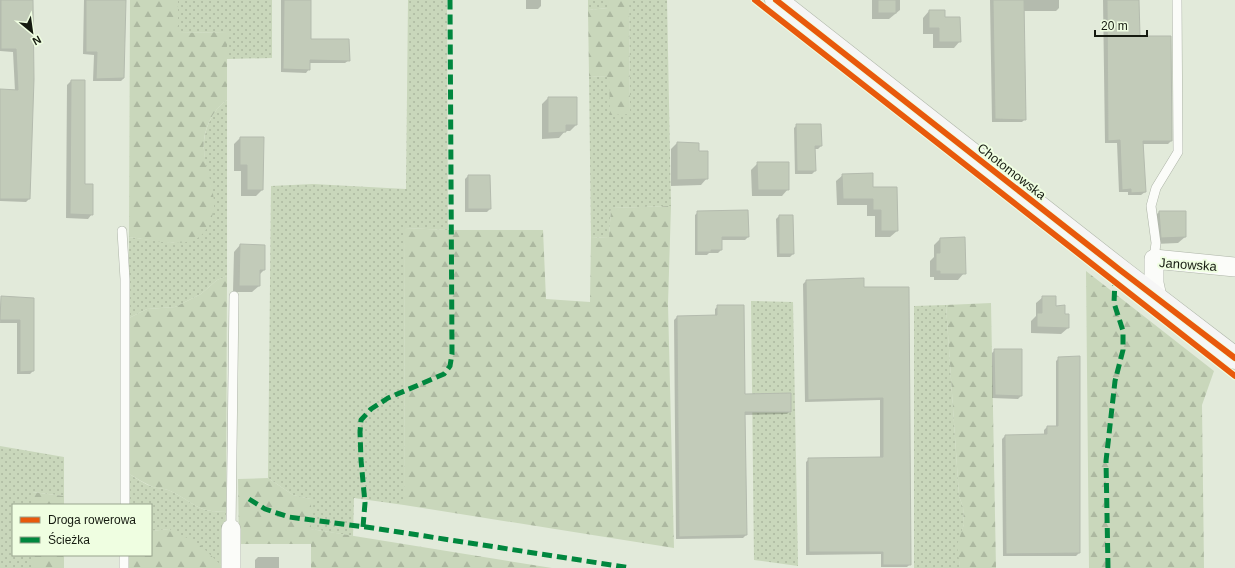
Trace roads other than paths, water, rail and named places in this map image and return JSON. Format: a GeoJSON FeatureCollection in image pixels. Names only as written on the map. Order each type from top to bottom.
{"type":"FeatureCollection","features":[{"type":"Feature","properties":{"kind":"street","name":"Chotomowska"},"geometry":{"type":"LineString","coordinates":[[776,0],[1120,270],[1235,358]]}},
{"type":"Feature","properties":{"kind":"street","name":"Janowska"},"geometry":{"type":"LineString","coordinates":[[1157,297],[1154,283],[1154,259],[1235,267]]}},
{"type":"Feature","properties":{"kind":"street"},"geometry":{"type":"LineString","coordinates":[[230,529],[231,568]]}},
{"type":"Feature","properties":{"kind":"lane"},"geometry":{"type":"LineString","coordinates":[[1154,259],[1156,243],[1151,206],[1156,188],[1178,152],[1177,0]]}},
{"type":"Feature","properties":{"kind":"lane"},"geometry":{"type":"LineString","coordinates":[[122,231],[125,279],[125,504]]}},
{"type":"Feature","properties":{"kind":"lane"},"geometry":{"type":"LineString","coordinates":[[230,529],[234,296]]}},
{"type":"Feature","properties":{"kind":"lane"},"geometry":{"type":"LineString","coordinates":[[124,556],[124,568]]}}]}
